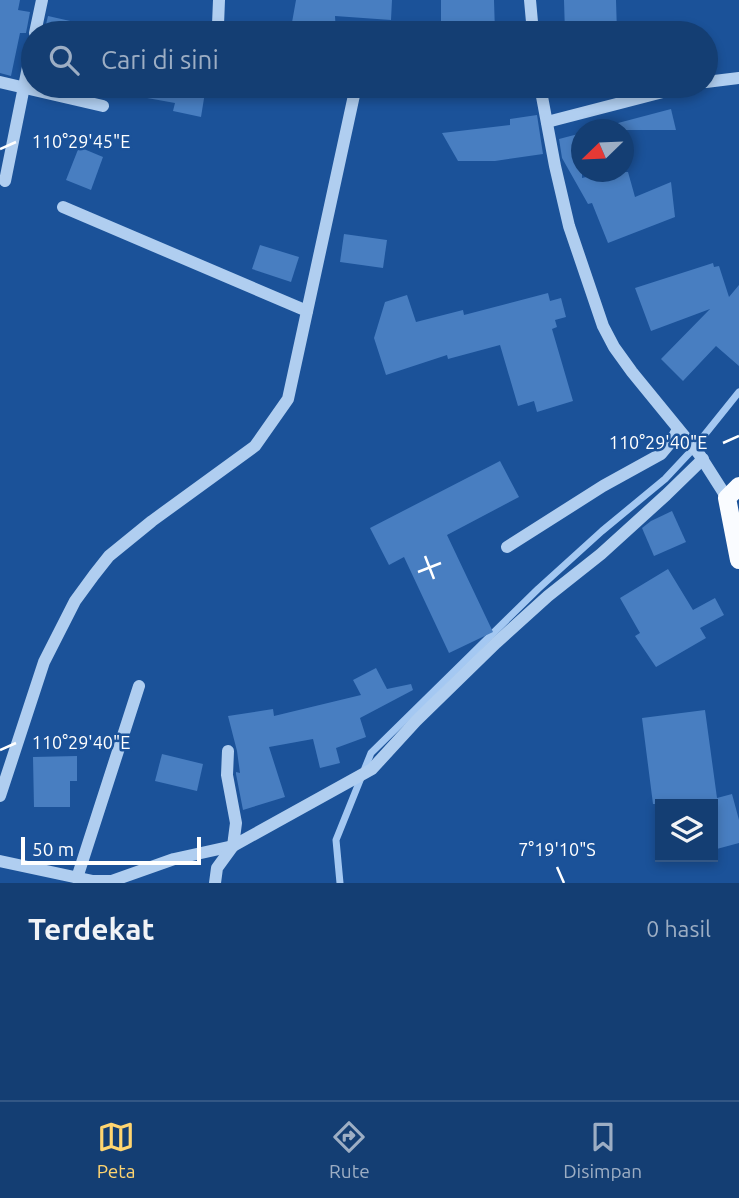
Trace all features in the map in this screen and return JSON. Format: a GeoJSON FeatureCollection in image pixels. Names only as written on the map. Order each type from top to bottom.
{"type":"FeatureCollection","features":[{"type":"Feature","properties":{"kind":"main road"},"geometry":{"type":"LineString","coordinates":[[733,492],[739,560]]}},
{"type":"Feature","properties":{"kind":"street"},"geometry":{"type":"LineString","coordinates":[[38,21],[42,0]]}},
{"type":"Feature","properties":{"kind":"street"},"geometry":{"type":"LineString","coordinates":[[219,0],[219,21]]}},
{"type":"Feature","properties":{"kind":"street"},"geometry":{"type":"LineString","coordinates":[[530,0],[532,21]]}},
{"type":"Feature","properties":{"kind":"street"},"geometry":{"type":"LineString","coordinates":[[718,81],[739,78]]}},
{"type":"Feature","properties":{"kind":"street"},"geometry":{"type":"LineString","coordinates":[[0,82],[21,86]]}},
{"type":"Feature","properties":{"kind":"street"},"geometry":{"type":"LineString","coordinates":[[5,181],[22,98]]}},
{"type":"Feature","properties":{"kind":"street"},"geometry":{"type":"LineString","coordinates":[[70,98],[103,106]]}},
{"type":"Feature","properties":{"kind":"street"},"geometry":{"type":"LineString","coordinates":[[0,796],[3,778],[44,662],[75,601],[109,556],[255,446],[288,400],[353,98]]}},
{"type":"Feature","properties":{"kind":"street"},"geometry":{"type":"LineString","coordinates":[[542,98],[569,226],[603,326],[626,364],[733,492]]}},
{"type":"Feature","properties":{"kind":"street"},"geometry":{"type":"LineString","coordinates":[[547,121],[638,98]]}},
{"type":"Feature","properties":{"kind":"street"},"geometry":{"type":"LineString","coordinates":[[63,207],[307,311]]}},
{"type":"Feature","properties":{"kind":"street"},"geometry":{"type":"LineString","coordinates":[[507,547],[603,486],[661,454],[681,433]]}},
{"type":"Feature","properties":{"kind":"street"},"geometry":{"type":"LineString","coordinates":[[0,861],[93,881],[112,881],[174,859],[233,846],[372,769],[415,721],[496,643],[638,520],[701,456]]}},
{"type":"Feature","properties":{"kind":"street"},"geometry":{"type":"LineString","coordinates":[[77,878],[139,686]]}},
{"type":"Feature","properties":{"kind":"street"},"geometry":{"type":"LineString","coordinates":[[215,883],[217,868],[233,846],[236,824],[227,775],[228,751]]}},
{"type":"Feature","properties":{"kind":"building"},"geometry":{"type":"Polygon","coordinates":[[[0,0],[20,0],[18,10],[30,12],[28,21],[21,21],[21,33],[11,76],[0,73],[0,0]]]}},
{"type":"Feature","properties":{"kind":"building"},"geometry":{"type":"Polygon","coordinates":[[[296,0],[392,0],[391,20],[335,16],[335,21],[292,21],[296,0]]]}},
{"type":"Feature","properties":{"kind":"building"},"geometry":{"type":"Polygon","coordinates":[[[441,0],[494,0],[495,21],[441,21],[441,0]]]}},
{"type":"Feature","properties":{"kind":"building"},"geometry":{"type":"Polygon","coordinates":[[[564,0],[616,0],[617,21],[565,21],[564,0]]]}},
{"type":"Feature","properties":{"kind":"building"},"geometry":{"type":"Polygon","coordinates":[[[48,16],[70,21],[47,21],[48,16]]]}},
{"type":"Feature","properties":{"kind":"building"},"geometry":{"type":"Polygon","coordinates":[[[147,98],[204,98],[201,117],[173,111],[175,103],[147,98]]]}},
{"type":"Feature","properties":{"kind":"building"},"geometry":{"type":"Polygon","coordinates":[[[671,109],[676,130],[634,130],[633,119],[671,109]]]}},
{"type":"Feature","properties":{"kind":"building"},"geometry":{"type":"Polygon","coordinates":[[[537,115],[543,154],[495,161],[458,161],[442,133],[510,125],[510,119],[537,115]]]}},
{"type":"Feature","properties":{"kind":"building"},"geometry":{"type":"Polygon","coordinates":[[[571,136],[571,174],[562,158],[559,139],[571,136]]]}},
{"type":"Feature","properties":{"kind":"building"},"geometry":{"type":"Polygon","coordinates":[[[79,147],[103,157],[91,190],[66,180],[79,147]]]}},
{"type":"Feature","properties":{"kind":"building"},"geometry":{"type":"Polygon","coordinates":[[[576,182],[631,182],[635,197],[671,182],[675,217],[608,243],[592,203],[588,204],[576,182]]]}},
{"type":"Feature","properties":{"kind":"building"},"geometry":{"type":"Polygon","coordinates":[[[344,234],[387,240],[383,268],[340,262],[344,234]]]}},
{"type":"Feature","properties":{"kind":"building"},"geometry":{"type":"Polygon","coordinates":[[[260,245],[299,257],[291,282],[252,269],[260,245]]]}},
{"type":"Feature","properties":{"kind":"building"},"geometry":{"type":"Polygon","coordinates":[[[713,263],[714,267],[719,266],[729,297],[739,285],[739,366],[716,346],[683,381],[661,359],[710,309],[651,331],[635,288],[713,263]]]}},
{"type":"Feature","properties":{"kind":"building"},"geometry":{"type":"Polygon","coordinates":[[[548,293],[550,301],[561,298],[566,317],[555,320],[557,327],[552,329],[573,401],[537,412],[534,401],[518,406],[500,345],[448,359],[447,355],[386,375],[374,338],[385,302],[407,295],[416,322],[463,310],[464,315],[548,293]]]}},
{"type":"Feature","properties":{"kind":"building"},"geometry":{"type":"Polygon","coordinates":[[[500,461],[519,497],[447,535],[493,632],[449,653],[404,557],[389,565],[370,528],[500,461]]]}},
{"type":"Feature","properties":{"kind":"building"},"geometry":{"type":"Polygon","coordinates":[[[672,511],[686,542],[654,556],[642,528],[672,511]]]}},
{"type":"Feature","properties":{"kind":"building"},"geometry":{"type":"Polygon","coordinates":[[[668,569],[693,610],[715,598],[724,615],[700,628],[706,638],[656,667],[635,636],[640,633],[620,598],[668,569]]]}},
{"type":"Feature","properties":{"kind":"building"},"geometry":{"type":"Polygon","coordinates":[[[376,668],[387,689],[411,684],[413,690],[360,718],[366,737],[336,748],[340,763],[320,768],[313,739],[269,747],[285,797],[243,810],[236,774],[240,773],[237,751],[228,716],[273,709],[274,716],[361,695],[353,680],[376,668]]]}},
{"type":"Feature","properties":{"kind":"building"},"geometry":{"type":"Polygon","coordinates":[[[705,710],[717,798],[732,794],[739,820],[739,843],[718,849],[718,799],[655,799],[653,804],[642,718],[705,710]]]}},
{"type":"Feature","properties":{"kind":"building"},"geometry":{"type":"Polygon","coordinates":[[[162,754],[203,764],[197,791],[155,781],[162,754]]]}},
{"type":"Feature","properties":{"kind":"building"},"geometry":{"type":"Polygon","coordinates":[[[77,756],[77,781],[70,781],[70,807],[34,807],[33,757],[77,756]]]}},
{"type":"Feature","properties":{"kind":"waterway"},"geometry":{"type":"LineString","coordinates":[[340,883],[336,840],[371,753],[538,589],[665,479],[739,392]]}}]}
